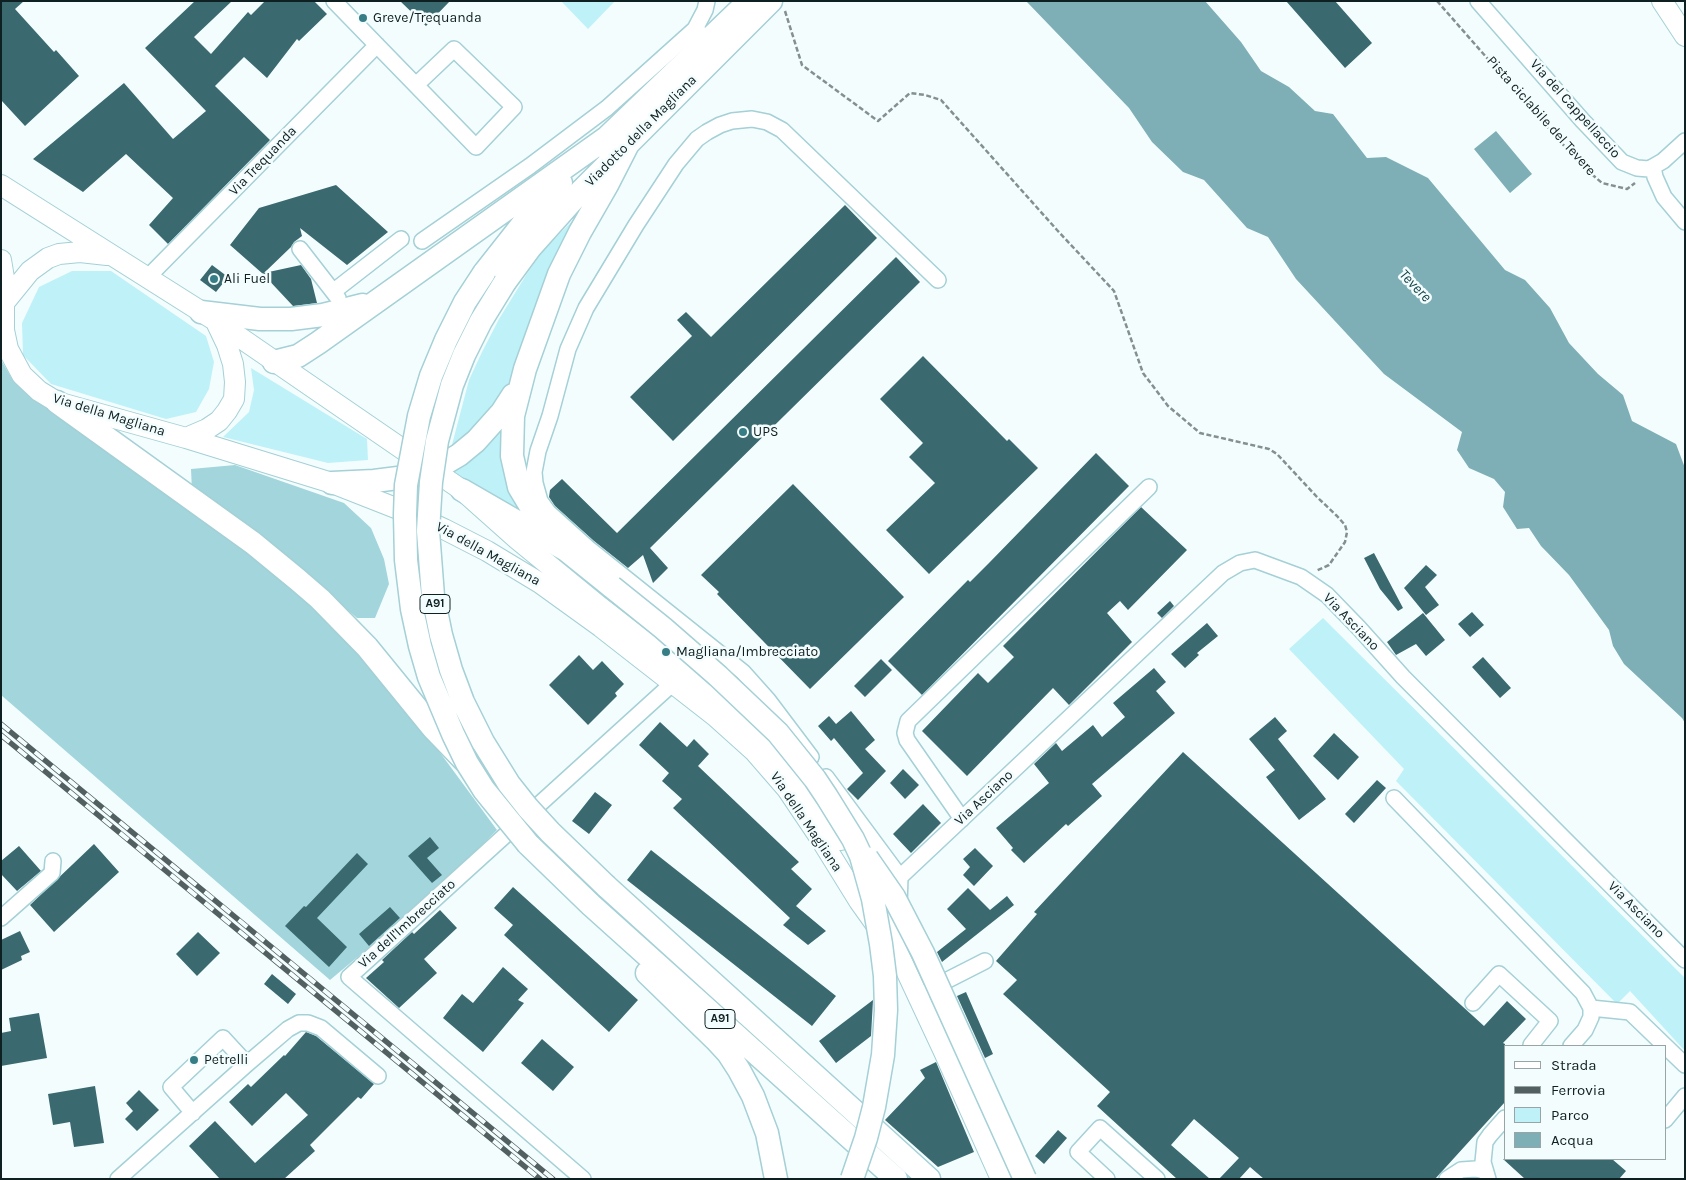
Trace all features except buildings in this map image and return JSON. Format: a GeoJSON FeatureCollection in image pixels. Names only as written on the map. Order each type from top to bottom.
{"type":"FeatureCollection","features":[{"type":"Feature","properties":{"kind":"highway","name":"Viadotto della Magliana"},"geometry":{"type":"LineString","coordinates":[[619,140],[702,35],[761,4]]}},
{"type":"Feature","properties":{"kind":"highway","name":"Viadotto della Magliana"},"geometry":{"type":"LineString","coordinates":[[514,251],[539,205],[619,140],[761,4]]}},
{"type":"Feature","properties":{"kind":"highway"},"geometry":{"type":"LineString","coordinates":[[274,362],[298,356],[373,303],[619,140]]}},
{"type":"Feature","properties":{"kind":"highway"},"geometry":{"type":"LineString","coordinates":[[566,550],[529,504],[519,487],[514,472],[511,449],[512,424],[516,398],[553,291],[619,140]]}},
{"type":"Feature","properties":{"kind":"highway","name":"A91"},"geometry":{"type":"LineString","coordinates":[[514,251],[484,273],[465,302],[446,340],[423,401],[410,461],[405,515],[405,546],[410,592],[420,646],[434,691],[466,763],[484,790],[517,832],[591,905],[896,1179]]}},
{"type":"Feature","properties":{"kind":"highway","name":"A91"},"geometry":{"type":"LineString","coordinates":[[514,251],[504,282],[481,321],[452,385],[437,441],[430,482],[428,531],[431,583],[441,635],[456,686],[473,723],[493,759],[521,800],[550,832],[606,886],[929,1179]]}},
{"type":"Feature","properties":{"kind":"highway"},"geometry":{"type":"LineString","coordinates":[[208,317],[307,318],[373,303]]}},
{"type":"Feature","properties":{"kind":"highway"},"geometry":{"type":"LineString","coordinates":[[332,483],[374,481],[414,476],[432,470],[459,455],[482,436],[510,400],[525,370]]}},
{"type":"Feature","properties":{"kind":"highway"},"geometry":{"type":"LineString","coordinates":[[57,402],[220,518],[274,559],[320,599],[367,647],[433,728],[466,763]]}},
{"type":"Feature","properties":{"kind":"highway"},"geometry":{"type":"LineString","coordinates":[[462,490],[566,550],[663,628],[718,676],[778,733],[815,779],[853,839],[885,883],[905,917],[1025,1179]]}},
{"type":"Feature","properties":{"kind":"highway"},"geometry":{"type":"LineString","coordinates":[[852,1179],[874,1107],[883,1055],[886,1010],[884,960],[876,913],[865,867],[853,839]]}},
{"type":"Feature","properties":{"kind":"highway"},"geometry":{"type":"LineString","coordinates":[[591,905],[637,963],[716,1040],[733,1061],[753,1096],[763,1120],[771,1145],[776,1179]]}},
{"type":"Feature","properties":{"kind":"main road"},"geometry":{"type":"LineString","coordinates":[[1662,1],[1685,36]]}},
{"type":"Feature","properties":{"kind":"main road","name":"Via della Magliana"},"geometry":{"type":"LineString","coordinates":[[1,185],[208,317],[462,490],[517,539],[600,607],[728,706],[781,757],[824,814],[845,847],[871,896],[1001,1179]]}},
{"type":"Feature","properties":{"kind":"main road","name":"Via della Magliana"},"geometry":{"type":"LineString","coordinates":[[4,303],[30,271],[48,258],[59,254],[80,252],[114,256]]}},
{"type":"Feature","properties":{"kind":"main road","name":"Via della Magliana"},"geometry":{"type":"LineString","coordinates":[[1,260],[4,278],[5,339],[11,357],[29,383],[57,402],[186,438],[332,483],[416,516],[487,551],[547,588],[601,627],[736,734],[778,778],[820,838],[859,901],[897,952]]}},
{"type":"Feature","properties":{"kind":"main road"},"geometry":{"type":"LineString","coordinates":[[186,438],[214,425],[228,411],[234,399],[233,364],[227,345],[208,317]]}},
{"type":"Feature","properties":{"kind":"street"},"geometry":{"type":"LineString","coordinates":[[334,1],[476,147],[514,107],[454,49],[416,85]]}},
{"type":"Feature","properties":{"kind":"street"},"geometry":{"type":"LineString","coordinates":[[422,241],[530,166],[702,35],[707,1]]}},
{"type":"Feature","properties":{"kind":"street","name":"Via del Cappellaccio"},"geometry":{"type":"LineString","coordinates":[[1478,1],[1622,162],[1642,169],[1653,167]]}},
{"type":"Feature","properties":{"kind":"street","name":"Via Trequanda"},"geometry":{"type":"LineString","coordinates":[[148,278],[377,45]]}},
{"type":"Feature","properties":{"kind":"street"},"geometry":{"type":"LineString","coordinates":[[900,876],[750,679],[726,657],[588,548],[548,512],[540,502],[534,478],[536,460],[552,411],[566,355],[579,321],[606,273],[676,164],[692,144],[707,132],[720,125],[738,120],[761,120],[786,133],[938,280]]}},
{"type":"Feature","properties":{"kind":"street"},"geometry":{"type":"LineString","coordinates":[[1685,141],[1667,158],[1653,167],[1658,186],[1664,197],[1685,222]]}},
{"type":"Feature","properties":{"kind":"street"},"geometry":{"type":"LineString","coordinates":[[334,291],[402,239]]}},
{"type":"Feature","properties":{"kind":"street"},"geometry":{"type":"LineString","coordinates":[[300,249],[334,291],[345,310]]}},
{"type":"Feature","properties":{"kind":"street"},"geometry":{"type":"LineString","coordinates":[[962,819],[907,740],[905,733],[908,721],[1148,487]]}},
{"type":"Feature","properties":{"kind":"street","name":"Via Asciano"},"geometry":{"type":"LineString","coordinates":[[900,876],[1223,573],[1240,563],[1255,560],[1301,577],[1327,595],[1403,677],[1685,960]]}},
{"type":"Feature","properties":{"kind":"street"},"geometry":{"type":"LineString","coordinates":[[728,706],[750,679]]}},
{"type":"Feature","properties":{"kind":"street","name":"Via dell'Imbrecciato"},"geometry":{"type":"LineString","coordinates":[[583,1179],[349,977],[673,683]]}},
{"type":"Feature","properties":{"kind":"street"},"geometry":{"type":"LineString","coordinates":[[1394,798],[1582,992],[1591,1008],[1591,1017],[1585,1030],[1572,1045]]}},
{"type":"Feature","properties":{"kind":"street"},"geometry":{"type":"LineString","coordinates":[[1,918],[53,867]]}},
{"type":"Feature","properties":{"kind":"street","name":"Via della Magliana"},"geometry":{"type":"LineString","coordinates":[[897,952],[900,876]]}},
{"type":"Feature","properties":{"kind":"street"},"geometry":{"type":"LineString","coordinates":[[917,994],[985,961]]}},
{"type":"Feature","properties":{"kind":"street"},"geometry":{"type":"LineString","coordinates":[[1473,1003],[1499,974],[1550,1021],[1531,1045]]}},
{"type":"Feature","properties":{"kind":"street"},"geometry":{"type":"LineString","coordinates":[[1591,1008],[1630,1012],[1665,1045]]}},
{"type":"Feature","properties":{"kind":"street"},"geometry":{"type":"LineString","coordinates":[[118,1179],[247,1064],[292,1026],[299,1023],[308,1023],[327,1033],[378,1076]]}},
{"type":"Feature","properties":{"kind":"street"},"geometry":{"type":"LineString","coordinates":[[193,1113],[171,1087],[223,1038],[247,1064]]}},
{"type":"Feature","properties":{"kind":"street"},"geometry":{"type":"LineString","coordinates":[[1666,1046],[1685,1064]]}},
{"type":"Feature","properties":{"kind":"street"},"geometry":{"type":"LineString","coordinates":[[1666,1119],[1685,1096]]}},
{"type":"Feature","properties":{"kind":"street"},"geometry":{"type":"LineString","coordinates":[[1486,1175],[1483,1162],[1486,1142],[1504,1119]]}},
{"type":"Feature","properties":{"kind":"street"},"geometry":{"type":"LineString","coordinates":[[1107,1179],[1078,1152],[1100,1128],[1157,1179]]}},
{"type":"Feature","properties":{"kind":"street"},"geometry":{"type":"LineString","coordinates":[[1447,1179],[1462,1170],[1475,1169],[1486,1175]]}},
{"type":"Feature","properties":{"kind":"path","name":"Pista ciclabile del Tevere"},"geometry":{"type":"LineString","coordinates":[[1437,1],[1581,165],[1602,183],[1627,189],[1653,167]]}},
{"type":"Feature","properties":{"kind":"path"},"geometry":{"type":"LineString","coordinates":[[788,16],[802,65],[878,120],[910,93],[925,94],[941,100],[1057,230],[1114,290],[1143,373],[1168,406],[1200,433],[1269,448],[1345,524],[1347,532],[1341,549],[1329,565],[1301,577]]}},
{"type":"Feature","properties":{"kind":"green space"},"geometry":{"type":"Polygon","coordinates":[[[561,1],[615,1],[588,29],[561,1]]]}},
{"type":"Feature","properties":{"kind":"green space"},"geometry":{"type":"Polygon","coordinates":[[[573,220],[546,283],[507,395],[449,456],[469,380],[499,319],[543,251],[573,220]]]}},
{"type":"Feature","properties":{"kind":"green space"},"geometry":{"type":"Polygon","coordinates":[[[72,271],[111,271],[206,336],[214,362],[209,389],[196,412],[166,419],[51,384],[23,355],[22,323],[39,287],[72,271]]]}},
{"type":"Feature","properties":{"kind":"green space"},"geometry":{"type":"Polygon","coordinates":[[[251,368],[367,439],[368,460],[328,463],[223,437],[249,412],[254,390],[251,368]]]}},
{"type":"Feature","properties":{"kind":"green space"},"geometry":{"type":"Polygon","coordinates":[[[502,426],[501,451],[534,526],[447,468],[502,426]]]}},
{"type":"Feature","properties":{"kind":"green space"},"geometry":{"type":"Polygon","coordinates":[[[1323,618],[1685,978],[1685,1051],[1630,991],[1617,1004],[1396,781],[1404,769],[1289,649],[1323,618]]]}},
{"type":"Feature","properties":{"kind":"shaded area"},"geometry":{"type":"Polygon","coordinates":[[[1,360],[11,377],[274,569],[338,627],[430,739],[497,830],[426,900],[330,980],[1,695],[1,360]]]}},
{"type":"Feature","properties":{"kind":"shaded area"},"geometry":{"type":"Polygon","coordinates":[[[235,465],[344,503],[371,528],[384,559],[389,584],[375,618],[357,618],[248,527],[192,491],[191,469],[235,465]]]}},
{"type":"Feature","properties":{"kind":"water","name":"Tevere"},"geometry":{"type":"Polygon","coordinates":[[[1026,1],[1205,1],[1241,42],[1261,71],[1289,87],[1315,111],[1333,114],[1367,158],[1386,157],[1428,178],[1505,270],[1525,280],[1550,308],[1569,343],[1598,374],[1623,395],[1632,421],[1676,444],[1685,468],[1685,723],[1682,718],[1624,664],[1613,646],[1609,630],[1569,575],[1541,546],[1529,528],[1517,529],[1503,507],[1505,492],[1494,479],[1469,468],[1457,450],[1462,432],[1384,374],[1296,279],[1268,237],[1247,228],[1204,180],[1183,172],[1152,142],[1129,108],[1026,1]]]}},
{"type":"Feature","properties":{"kind":"water"},"geometry":{"type":"Polygon","coordinates":[[[1496,131],[1532,174],[1510,193],[1474,149],[1496,131]]]}},
{"type":"Feature","properties":{"kind":"railway"},"geometry":{"type":"LineString","coordinates":[[1,724],[553,1179]]}},
{"type":"Feature","properties":{"kind":"railway"},"geometry":{"type":"LineString","coordinates":[[1,735],[540,1179]]}},
{"type":"Feature","properties":{"kind":"place","name":"Greve/Trequanda"},"geometry":{"type":"Point","coordinates":[363,18]}},
{"type":"Feature","properties":{"kind":"place","name":"Ali Fuel"},"geometry":{"type":"Point","coordinates":[214,279]}},
{"type":"Feature","properties":{"kind":"place","name":"UPS"},"geometry":{"type":"Point","coordinates":[743,432]}},
{"type":"Feature","properties":{"kind":"place","name":"Magliana/Imbrecciato"},"geometry":{"type":"Point","coordinates":[666,652]}},
{"type":"Feature","properties":{"kind":"place","name":"Petrelli"},"geometry":{"type":"Point","coordinates":[194,1060]}}]}
